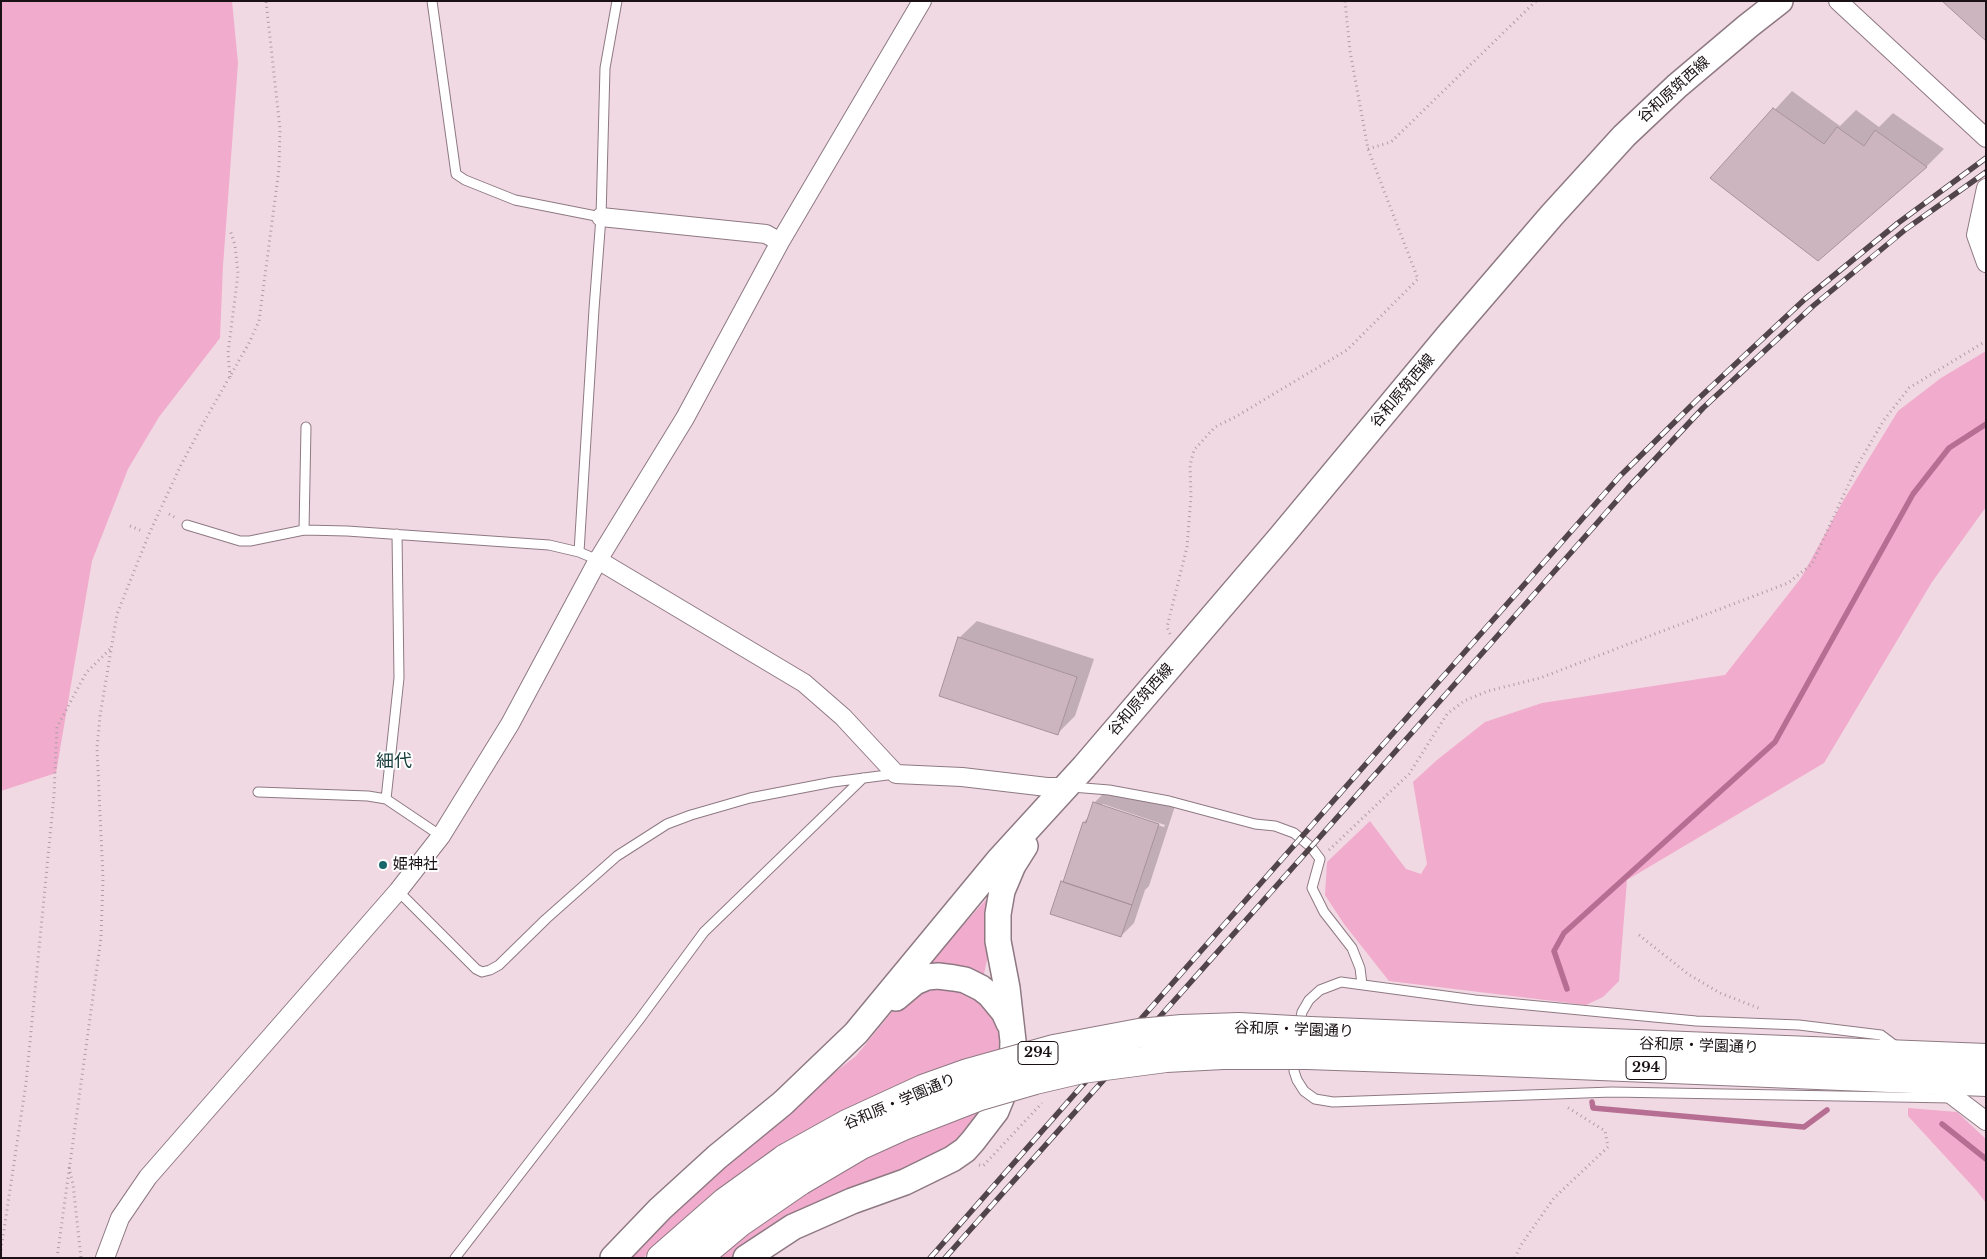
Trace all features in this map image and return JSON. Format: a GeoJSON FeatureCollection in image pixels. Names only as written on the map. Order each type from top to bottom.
{"type":"FeatureCollection","features":[{"type":"Feature","properties":{"kind":"highway","name":"谷和原・学園通り"},"geometry":{"type":"LineString","coordinates":[[1308,1043],[1499,1061],[1986,1082]]}},
{"type":"Feature","properties":{"kind":"highway","name":"谷和原・学園通り"},"geometry":{"type":"LineString","coordinates":[[661,1258],[725,1202],[793,1170],[861,1145],[903,1126],[980,1096],[1082,1069],[1166,1058],[1223,1055],[1308,1043],[1986,1058]]}},
{"type":"Feature","properties":{"kind":"highway","name":"谷和原・学園通り"},"geometry":{"type":"LineString","coordinates":[[696,1258],[739,1223],[793,1170]]}},
{"type":"Feature","properties":{"kind":"main road","name":"谷和原筑西線"},"geometry":{"type":"LineString","coordinates":[[1050,805],[1280,538],[1455,328],[1552,215],[1611,150],[1696,69],[1780,1]]}},
{"type":"Feature","properties":{"kind":"main road"},"geometry":{"type":"LineString","coordinates":[[746,1258],[793,1227],[852,1201],[930,1171],[965,1150],[984,1130],[996,1111],[1010,1080],[1013,1041],[998,940],[998,914],[1002,891],[1013,865],[1050,805]]}},
{"type":"Feature","properties":{"kind":"main road"},"geometry":{"type":"LineString","coordinates":[[856,1033],[998,860],[1050,805]]}},
{"type":"Feature","properties":{"kind":"main road"},"geometry":{"type":"LineString","coordinates":[[613,1258],[660,1209],[717,1157],[783,1103],[856,1033],[880,1014],[903,990],[915,982],[938,976],[965,980],[982,988],[1004,1012],[1012,1028]]}},
{"type":"Feature","properties":{"kind":"street"},"geometry":{"type":"LineString","coordinates":[[105,1258],[120,1218],[148,1177],[398,891],[441,836],[510,724],[598,560],[685,418],[780,242],[922,1]]}},
{"type":"Feature","properties":{"kind":"street"},"geometry":{"type":"LineString","coordinates":[[1838,1],[1986,138]]}},
{"type":"Feature","properties":{"kind":"street"},"geometry":{"type":"LineString","coordinates":[[1986,188],[1976,235],[1986,263]]}},
{"type":"Feature","properties":{"kind":"street"},"geometry":{"type":"LineString","coordinates":[[601,217],[766,234],[780,242]]}},
{"type":"Feature","properties":{"kind":"street"},"geometry":{"type":"LineString","coordinates":[[598,560],[804,683],[843,717],[896,774],[962,777],[1047,787],[1067,787]]}},
{"type":"Feature","properties":{"kind":"street"},"geometry":{"type":"LineString","coordinates":[[1932,1080],[1986,1121]]}},
{"type":"Feature","properties":{"kind":"lane"},"geometry":{"type":"LineString","coordinates":[[432,1],[456,174],[465,180],[515,200],[601,217]]}},
{"type":"Feature","properties":{"kind":"lane"},"geometry":{"type":"LineString","coordinates":[[579,552],[601,217],[605,68],[617,1]]}},
{"type":"Feature","properties":{"kind":"lane"},"geometry":{"type":"LineString","coordinates":[[304,530],[306,428]]}},
{"type":"Feature","properties":{"kind":"lane"},"geometry":{"type":"LineString","coordinates":[[188,525],[240,540],[250,541],[304,530],[397,534],[549,545],[579,552],[598,560]]}},
{"type":"Feature","properties":{"kind":"lane"},"geometry":{"type":"LineString","coordinates":[[386,798],[399,678],[397,534]]}},
{"type":"Feature","properties":{"kind":"lane"},"geometry":{"type":"LineString","coordinates":[[398,891],[476,969],[482,972],[498,965],[604,867],[643,838],[667,824],[750,798],[793,789],[896,774]]}},
{"type":"Feature","properties":{"kind":"lane"},"geometry":{"type":"LineString","coordinates":[[456,1258],[639,1020],[704,932],[863,778]]}},
{"type":"Feature","properties":{"kind":"lane"},"geometry":{"type":"LineString","coordinates":[[1067,787],[1109,790],[1168,801],[1255,824],[1275,826],[1302,838],[1320,859],[1312,888],[1324,912],[1352,948],[1360,968],[1362,984]]}},
{"type":"Feature","properties":{"kind":"lane"},"geometry":{"type":"LineString","coordinates":[[258,792],[386,798],[441,836]]}},
{"type":"Feature","properties":{"kind":"lane"},"geometry":{"type":"LineString","coordinates":[[1932,1080],[1908,1055],[1881,1036],[1808,1026],[1696,1021],[1475,1000],[1341,982],[1320,990],[1309,1000],[1302,1012],[1296,1042],[1294,1071],[1304,1091],[1315,1099],[1333,1102],[1612,1092],[1954,1098]]}},
{"type":"Feature","properties":{"kind":"path"},"geometry":{"type":"LineString","coordinates":[[57,1258],[101,930],[103,878],[97,748],[100,716],[116,614],[149,534],[180,467],[259,321],[279,169],[280,129],[266,1]]}},
{"type":"Feature","properties":{"kind":"path"},"geometry":{"type":"LineString","coordinates":[[1177,658],[1167,627],[1187,547],[1191,496],[1190,464],[1194,450],[1215,427],[1237,416],[1347,350],[1418,279],[1368,149],[1350,51],[1345,1]]}},
{"type":"Feature","properties":{"kind":"path"},"geometry":{"type":"LineString","coordinates":[[1368,149],[1391,142],[1536,1]]}},
{"type":"Feature","properties":{"kind":"path"},"geometry":{"type":"LineString","coordinates":[[230,230],[238,274],[228,353],[230,377]]}},
{"type":"Feature","properties":{"kind":"path"},"geometry":{"type":"LineString","coordinates":[[1320,859],[1409,774],[1447,714],[1464,701],[1488,692],[1540,678],[1788,583],[1812,564],[1857,466],[1884,420],[1910,388],[1986,342]]}},
{"type":"Feature","properties":{"kind":"path"},"geometry":{"type":"LineString","coordinates":[[130,526],[142,532]]}},
{"type":"Feature","properties":{"kind":"path"},"geometry":{"type":"LineString","coordinates":[[1,1250],[26,1083],[54,795],[58,727],[86,673],[111,648]]}},
{"type":"Feature","properties":{"kind":"path"},"geometry":{"type":"LineString","coordinates":[[1638,935],[1688,974],[1720,993],[1764,1011]]}},
{"type":"Feature","properties":{"kind":"path"},"geometry":{"type":"LineString","coordinates":[[1515,1258],[1521,1245],[1554,1198],[1608,1147],[1605,1131],[1575,1113],[1554,1095]]}},
{"type":"Feature","properties":{"kind":"path"},"geometry":{"type":"LineString","coordinates":[[983,1166],[1042,1103]]}},
{"type":"Feature","properties":{"kind":"path"},"geometry":{"type":"LineString","coordinates":[[69,1165],[73,1184],[81,1258]]}},
{"type":"Feature","properties":{"kind":"shaded area"},"geometry":{"type":"Polygon","coordinates":[[[1,1],[232,1],[238,63],[223,266],[220,338],[159,417],[128,469],[92,561],[56,773],[1,791],[1,1]]]}},
{"type":"Feature","properties":{"kind":"shaded area"},"geometry":{"type":"Polygon","coordinates":[[[1986,351],[1986,507],[1932,582],[1824,763],[1627,880],[1619,981],[1603,997],[1586,1005],[1389,981],[1344,924],[1325,895],[1327,862],[1370,821],[1406,869],[1421,874],[1427,864],[1413,782],[1437,760],[1485,722],[1542,703],[1725,675],[1801,578],[1843,501],[1898,411],[1941,378],[1986,351]]]}},
{"type":"Feature","properties":{"kind":"shaded area"},"geometry":{"type":"Polygon","coordinates":[[[991,894],[990,945],[983,979],[920,973],[991,894]]]}},
{"type":"Feature","properties":{"kind":"shaded area"},"geometry":{"type":"Polygon","coordinates":[[[949,985],[994,1008],[1004,1049],[902,1084],[858,1104],[814,1128],[657,1244],[643,1258],[625,1258],[765,1126],[856,1056],[900,1002],[914,990],[949,985]]]}},
{"type":"Feature","properties":{"kind":"shaded area"},"geometry":{"type":"Polygon","coordinates":[[[991,1104],[951,1151],[735,1258],[710,1258],[746,1228],[881,1148],[991,1104]]]}},
{"type":"Feature","properties":{"kind":"shaded area"},"geometry":{"type":"Polygon","coordinates":[[[1908,1108],[1957,1112],[1986,1139],[1986,1203],[1908,1116],[1908,1108]]]}},
{"type":"Feature","properties":{"kind":"building"},"geometry":{"type":"Polygon","coordinates":[[[1942,1],[1986,1],[1986,41],[1942,1]]]}},
{"type":"Feature","properties":{"kind":"building"},"geometry":{"type":"Polygon","coordinates":[[[1773,108],[1824,144],[1837,127],[1864,146],[1875,130],[1927,167],[1818,261],[1710,178],[1773,108]]]}},
{"type":"Feature","properties":{"kind":"building"},"geometry":{"type":"Polygon","coordinates":[[[958,637],[1077,677],[1058,735],[939,696],[958,637]]]}},
{"type":"Feature","properties":{"kind":"building"},"geometry":{"type":"Polygon","coordinates":[[[1093,802],[1159,824],[1132,905],[1063,882],[1083,822],[1086,823],[1093,802]]]}},
{"type":"Feature","properties":{"kind":"building"},"geometry":{"type":"Polygon","coordinates":[[[1061,881],[1132,905],[1121,937],[1050,914],[1061,881]]]}},
{"type":"Feature","properties":{"kind":"waterway"},"geometry":{"type":"LineString","coordinates":[[1567,989],[1554,951],[1564,933],[1775,742],[1913,494],[1949,448],[1986,424]]}},
{"type":"Feature","properties":{"kind":"waterway"},"geometry":{"type":"LineString","coordinates":[[1592,1102],[1593,1108],[1804,1127],[1827,1110]]}},
{"type":"Feature","properties":{"kind":"waterway"},"geometry":{"type":"LineString","coordinates":[[1942,1124],[1986,1159]]}},
{"type":"Feature","properties":{"kind":"railway"},"geometry":{"type":"LineString","coordinates":[[930,1258],[1620,476],[1697,400],[1805,299],[1898,223],[1986,158]]}},
{"type":"Feature","properties":{"kind":"railway"},"geometry":{"type":"LineString","coordinates":[[945,1258],[1628,488],[1703,408],[1813,306],[1906,229],[1986,172]]}},
{"type":"Feature","properties":{"kind":"place","name":"姫神社"},"geometry":{"type":"Point","coordinates":[383,865]}},
{"type":"Feature","properties":{"kind":"district","name":"細代"},"geometry":{"type":"Point","coordinates":[394,762]}}]}
